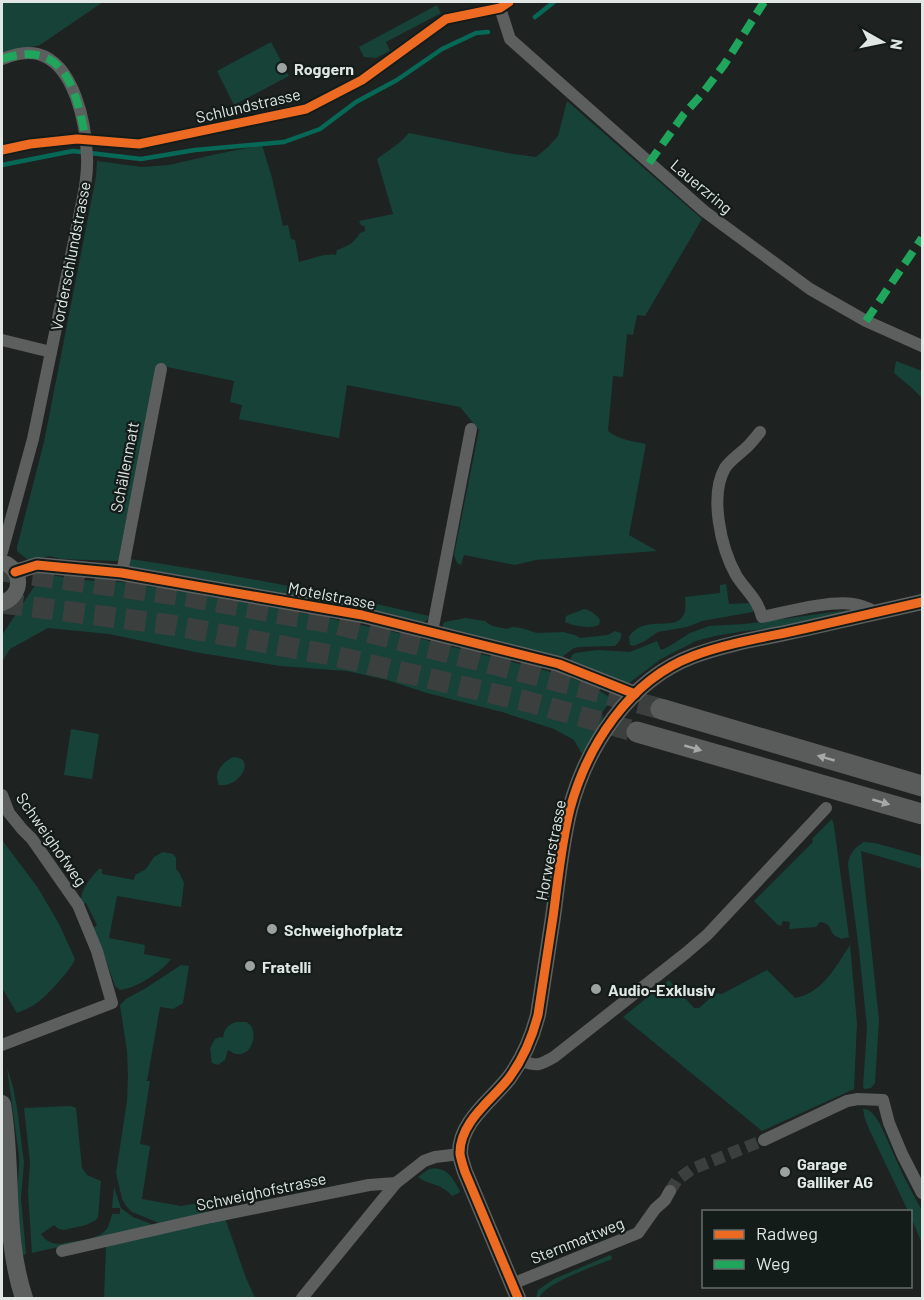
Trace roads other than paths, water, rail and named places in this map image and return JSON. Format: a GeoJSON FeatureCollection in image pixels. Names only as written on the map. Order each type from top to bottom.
{"type":"FeatureCollection","features":[{"type":"Feature","properties":{"kind":"highway"},"geometry":{"type":"LineString","coordinates":[[661,709],[922,786]]}},
{"type":"Feature","properties":{"kind":"highway"},"geometry":{"type":"LineString","coordinates":[[637,732],[922,814]]}},
{"type":"Feature","properties":{"kind":"main road"},"geometry":{"type":"LineString","coordinates":[[2,1104],[7,1147],[11,1240],[17,1277],[24,1299]]}},
{"type":"Feature","properties":{"kind":"street","name":"Lauerzring"},"geometry":{"type":"LineString","coordinates":[[500,5],[510,39],[704,211],[810,289],[867,321],[922,346]]}},
{"type":"Feature","properties":{"kind":"street","name":"Vorderschlundstrasse"},"geometry":{"type":"LineString","coordinates":[[2,59],[16,55],[36,54],[46,57],[64,72],[78,101],[87,159],[85,186],[33,439],[2,552]]}},
{"type":"Feature","properties":{"kind":"street","name":"Vorderschlundstrasse"},"geometry":{"type":"LineString","coordinates":[[2,340],[51,352]]}},
{"type":"Feature","properties":{"kind":"street","name":"Schällenmatt"},"geometry":{"type":"LineString","coordinates":[[122,573],[161,369]]}},
{"type":"Feature","properties":{"kind":"street"},"geometry":{"type":"LineString","coordinates":[[432,632],[471,429]]}},
{"type":"Feature","properties":{"kind":"street"},"geometry":{"type":"LineString","coordinates":[[760,432],[725,466],[717,493],[727,556],[737,576],[760,606],[762,617],[851,603],[876,612]]}},
{"type":"Feature","properties":{"kind":"street","name":"Motelstrasse"},"geometry":{"type":"LineString","coordinates":[[8,567],[37,565],[122,573],[362,615],[559,664],[635,694]]}},
{"type":"Feature","properties":{"kind":"street"},"geometry":{"type":"LineString","coordinates":[[2,619],[5,602],[13,597],[18,578],[8,567]]}},
{"type":"Feature","properties":{"kind":"street","name":"Horwerstrasse"},"geometry":{"type":"LineString","coordinates":[[460,1154],[466,1129],[504,1084],[520,1061],[530,1040],[538,1015],[561,852],[571,808],[599,741],[621,708],[654,676],[693,656],[747,641],[922,602]]}},
{"type":"Feature","properties":{"kind":"street","name":"Schweighofweg"},"geometry":{"type":"LineString","coordinates":[[2,795],[9,813],[32,838],[78,905],[97,951],[112,1003],[2,1045]]}},
{"type":"Feature","properties":{"kind":"street"},"geometry":{"type":"LineString","coordinates":[[520,1061],[540,1065],[554,1057],[686,953],[707,935],[826,808]]}},
{"type":"Feature","properties":{"kind":"street"},"geometry":{"type":"LineString","coordinates":[[764,1140],[847,1101],[883,1100],[889,1123],[922,1193]]}},
{"type":"Feature","properties":{"kind":"street"},"geometry":{"type":"LineString","coordinates":[[302,1299],[396,1183],[424,1161],[435,1157],[460,1154],[465,1172],[515,1292]]}},
{"type":"Feature","properties":{"kind":"street","name":"Schweighofstrasse"},"geometry":{"type":"LineString","coordinates":[[62,1251],[369,1185],[396,1183]]}},
{"type":"Feature","properties":{"kind":"street","name":"Sternmattweg"},"geometry":{"type":"LineString","coordinates":[[515,1292],[638,1233],[670,1191]]}},
{"type":"Feature","properties":{"kind":"waterway"},"geometry":{"type":"LineString","coordinates":[[535,17],[554,2]]}},
{"type":"Feature","properties":{"kind":"waterway"},"geometry":{"type":"LineString","coordinates":[[2,165],[73,151],[141,159],[195,150],[284,142],[320,129],[356,102],[397,80],[442,49],[476,33],[488,32]]}},
{"type":"Feature","properties":{"kind":"tunnel"},"geometry":{"type":"LineString","coordinates":[[2,571],[185,596],[336,624],[661,709]]}},
{"type":"Feature","properties":{"kind":"tunnel"},"geometry":{"type":"LineString","coordinates":[[2,603],[172,625],[330,655],[529,702],[637,732]]}},
{"type":"Feature","properties":{"kind":"tunnel"},"geometry":{"type":"LineString","coordinates":[[670,1191],[677,1180],[692,1169],[764,1140]]}},
{"type":"Feature","properties":{"kind":"place","name":"Roggern"},"geometry":{"type":"Point","coordinates":[282,68]}},
{"type":"Feature","properties":{"kind":"place","name":"Schweighofplatz"},"geometry":{"type":"Point","coordinates":[272,929]}},
{"type":"Feature","properties":{"kind":"place","name":"Fratelli"},"geometry":{"type":"Point","coordinates":[250,966]}},
{"type":"Feature","properties":{"kind":"place","name":"Audio-Exklusiv"},"geometry":{"type":"Point","coordinates":[596,989]}},
{"type":"Feature","properties":{"kind":"place","name":"Garage Galliker AG"},"geometry":{"type":"Point","coordinates":[785,1172]}}]}
